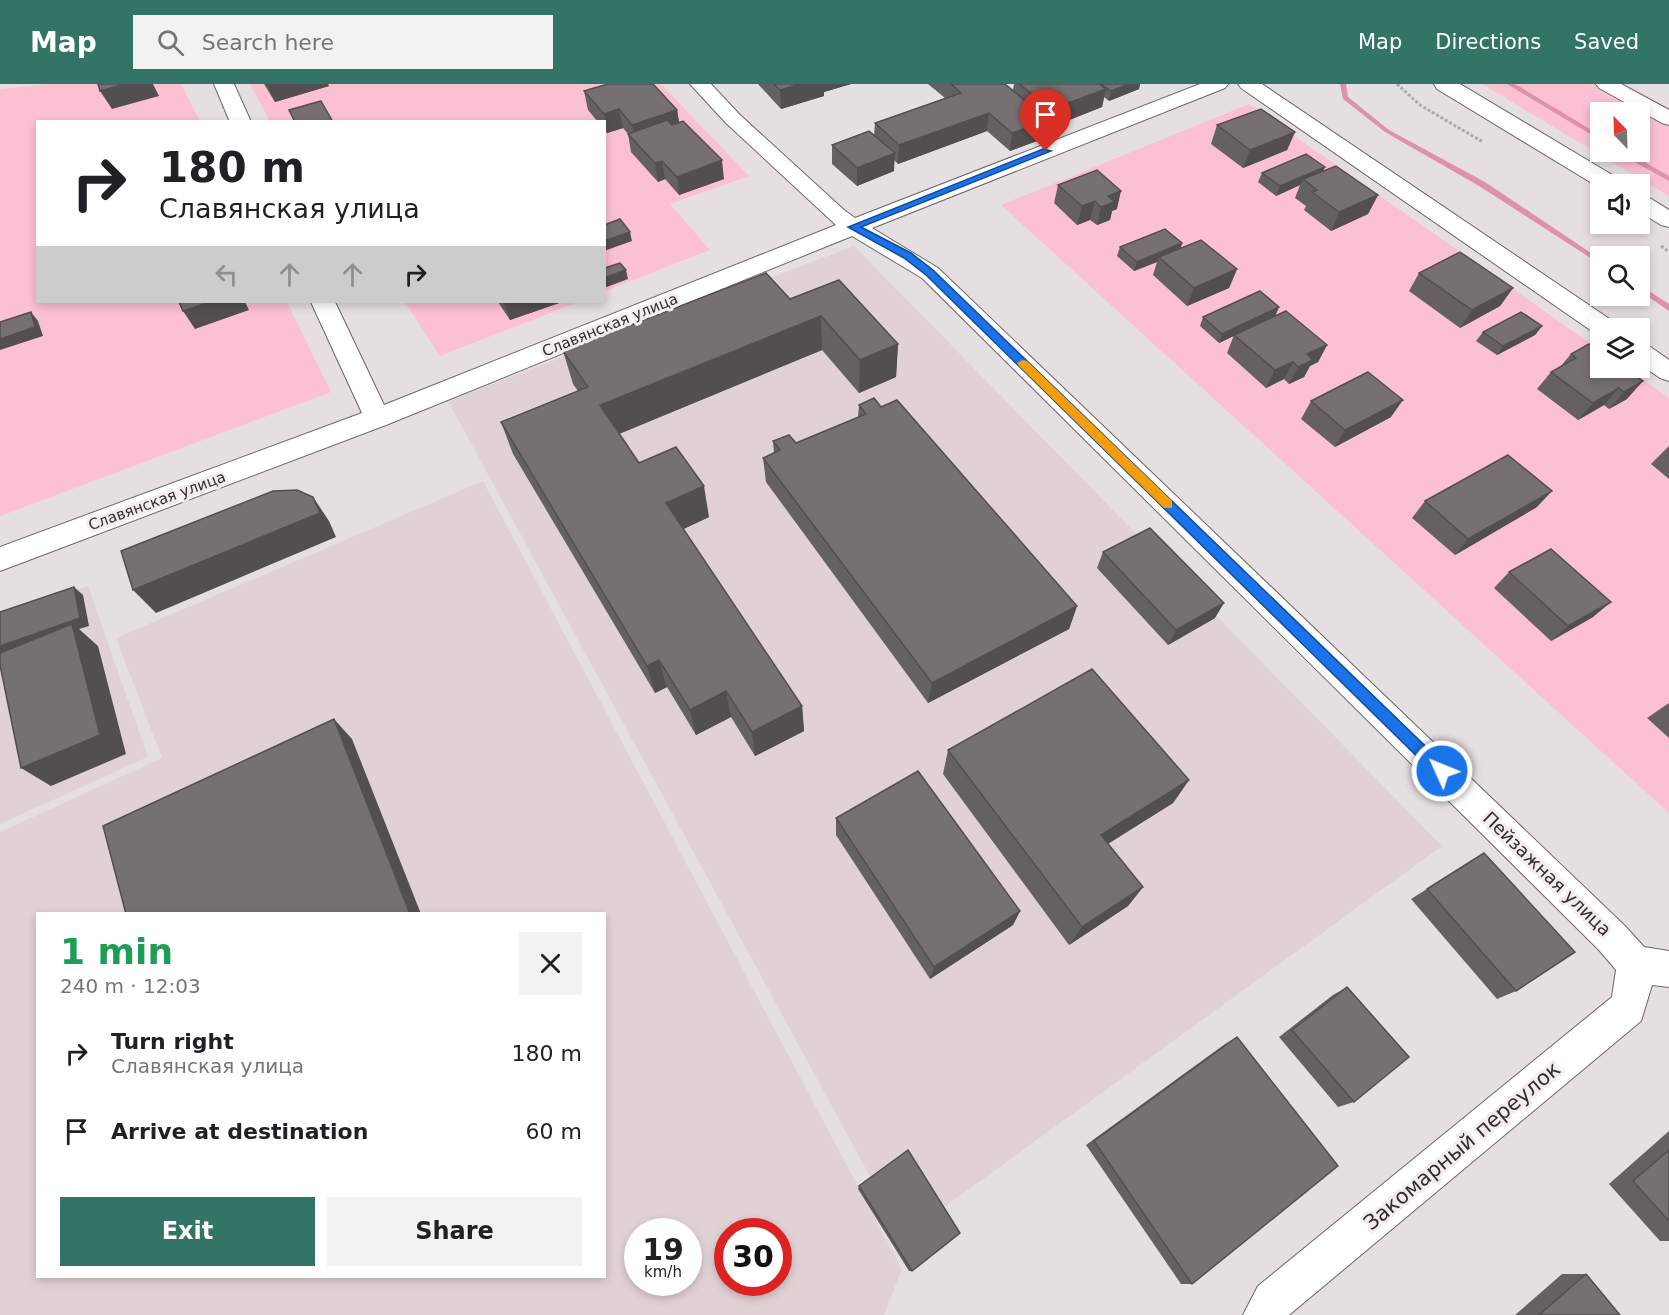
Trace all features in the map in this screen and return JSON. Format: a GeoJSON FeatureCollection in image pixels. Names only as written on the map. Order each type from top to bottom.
{"type":"FeatureCollection","features":[{"type":"Feature","properties":{"kind":"main road"},"geometry":{"type":"LineString","coordinates":[[1445,84],[1594,174]]}},
{"type":"Feature","properties":{"kind":"main road"},"geometry":{"type":"LineString","coordinates":[[1650,208],[1669,220]]}},
{"type":"Feature","properties":{"kind":"street"},"geometry":{"type":"LineString","coordinates":[[224,84],[240,120]]}},
{"type":"Feature","properties":{"kind":"street","name":"Пейзажная улица"},"geometry":{"type":"LineString","coordinates":[[700,84],[732,119],[836,215],[853,227],[907,255],[930,273],[1612,938],[1652,966]]}},
{"type":"Feature","properties":{"kind":"street","name":"Славянская улица"},"geometry":{"type":"LineString","coordinates":[[0,559],[377,418],[853,227],[1218,84]]}},
{"type":"Feature","properties":{"kind":"street"},"geometry":{"type":"LineString","coordinates":[[1248,84],[1590,318]]}},
{"type":"Feature","properties":{"kind":"street"},"geometry":{"type":"LineString","coordinates":[[1606,84],[1669,119]]}},
{"type":"Feature","properties":{"kind":"street"},"geometry":{"type":"LineString","coordinates":[[323,303],[377,418]]}},
{"type":"Feature","properties":{"kind":"street"},"geometry":{"type":"LineString","coordinates":[[1650,359],[1669,372]]}},
{"type":"Feature","properties":{"kind":"street","name":"Закомарный переулок"},"geometry":{"type":"LineString","coordinates":[[1264,1315],[1273,1301],[1628,1008],[1634,983],[1652,966]]}},
{"type":"Feature","properties":{"kind":"shaded area"},"geometry":{"type":"Polygon","coordinates":[[[47,84],[181,84],[199,120],[36,120],[36,303],[287,303],[331,392],[0,516],[0,89],[47,84]]]}},
{"type":"Feature","properties":{"kind":"shaded area"},"geometry":{"type":"Polygon","coordinates":[[[250,84],[661,84],[749,176],[670,204],[710,250],[606,291],[606,120],[269,120],[250,84]]]}},
{"type":"Feature","properties":{"kind":"shaded area"},"geometry":{"type":"Polygon","coordinates":[[[1482,84],[1625,84],[1669,108],[1669,196],[1650,185],[1650,174],[1632,174],[1612,162],[1650,162],[1650,102],[1590,102],[1590,149],[1482,84]]]}},
{"type":"Feature","properties":{"kind":"shaded area"},"geometry":{"type":"Polygon","coordinates":[[[1249,104],[1590,343],[1590,378],[1640,378],[1669,398],[1669,813],[1001,205],[1249,104]]]}},
{"type":"Feature","properties":{"kind":"shaded area"},"geometry":{"type":"Polygon","coordinates":[[[854,246],[1442,846],[903,1237],[448,401],[854,246]]]}},
{"type":"Feature","properties":{"kind":"shaded area"},"geometry":{"type":"Polygon","coordinates":[[[406,303],[575,303],[440,356],[406,303]]]}},
{"type":"Feature","properties":{"kind":"shaded area"},"geometry":{"type":"Polygon","coordinates":[[[483,481],[902,1269],[884,1315],[0,1315],[0,832],[162,758],[116,638],[483,481]]]}},
{"type":"Feature","properties":{"kind":"shaded area"},"geometry":{"type":"Polygon","coordinates":[[[88,586],[148,757],[0,824],[0,615],[88,586]]]}},
{"type":"Feature","properties":{"kind":"building"},"geometry":{"type":"Polygon","coordinates":[[[98,84],[125,84],[100,91],[98,84]]]}},
{"type":"Feature","properties":{"kind":"building"},"geometry":{"type":"Polygon","coordinates":[[[608,84],[653,84],[677,110],[632,125],[619,109],[604,114],[584,91],[608,84]]]}},
{"type":"Feature","properties":{"kind":"building"},"geometry":{"type":"Polygon","coordinates":[[[774,84],[800,84],[780,90],[774,84]]]}},
{"type":"Feature","properties":{"kind":"building"},"geometry":{"type":"Polygon","coordinates":[[[951,84],[1005,84],[1048,120],[1012,133],[989,113],[899,145],[875,123],[961,93],[951,84]]]}},
{"type":"Feature","properties":{"kind":"building"},"geometry":{"type":"Polygon","coordinates":[[[1019,84],[1099,84],[1106,89],[1052,109],[1019,84]]]}},
{"type":"Feature","properties":{"kind":"building"},"geometry":{"type":"Polygon","coordinates":[[[1101,84],[1129,84],[1111,91],[1101,84]]]}},
{"type":"Feature","properties":{"kind":"building"},"geometry":{"type":"Polygon","coordinates":[[[321,101],[332,120],[294,120],[289,110],[321,101]]]}},
{"type":"Feature","properties":{"kind":"building"},"geometry":{"type":"Polygon","coordinates":[[[1261,109],[1295,132],[1250,150],[1217,125],[1261,109]]]}},
{"type":"Feature","properties":{"kind":"building"},"geometry":{"type":"Polygon","coordinates":[[[667,120],[672,125],[683,121],[722,160],[677,177],[662,161],[655,163],[628,134],[667,120]]]}},
{"type":"Feature","properties":{"kind":"building"},"geometry":{"type":"Polygon","coordinates":[[[869,131],[895,153],[857,168],[832,145],[869,131]]]}},
{"type":"Feature","properties":{"kind":"building"},"geometry":{"type":"Polygon","coordinates":[[[1306,154],[1325,167],[1280,186],[1262,173],[1306,154]]]}},
{"type":"Feature","properties":{"kind":"building"},"geometry":{"type":"Polygon","coordinates":[[[1336,166],[1378,195],[1339,212],[1312,192],[1317,190],[1303,179],[1336,166]]]}},
{"type":"Feature","properties":{"kind":"building"},"geometry":{"type":"Polygon","coordinates":[[[1097,170],[1121,191],[1108,196],[1115,202],[1101,207],[1095,201],[1082,206],[1058,185],[1097,170]]]}},
{"type":"Feature","properties":{"kind":"building"},"geometry":{"type":"Polygon","coordinates":[[[620,219],[630,232],[606,240],[606,224],[620,219]]]}},
{"type":"Feature","properties":{"kind":"building"},"geometry":{"type":"Polygon","coordinates":[[[1165,229],[1182,243],[1137,262],[1120,247],[1165,229]]]}},
{"type":"Feature","properties":{"kind":"building"},"geometry":{"type":"Polygon","coordinates":[[[1201,240],[1237,269],[1194,288],[1159,257],[1201,240]]]}},
{"type":"Feature","properties":{"kind":"building"},"geometry":{"type":"Polygon","coordinates":[[[1460,252],[1513,288],[1472,310],[1419,273],[1460,252]]]}},
{"type":"Feature","properties":{"kind":"building"},"geometry":{"type":"Polygon","coordinates":[[[620,263],[626,270],[606,277],[606,267],[620,263]]]}},
{"type":"Feature","properties":{"kind":"building"},"geometry":{"type":"Polygon","coordinates":[[[766,273],[790,299],[839,280],[898,344],[860,360],[821,316],[600,405],[639,463],[676,447],[704,486],[666,503],[802,706],[752,732],[726,691],[690,710],[659,660],[647,666],[501,422],[588,387],[563,351],[766,273]]]}},
{"type":"Feature","properties":{"kind":"building"},"geometry":{"type":"Polygon","coordinates":[[[1260,291],[1279,307],[1222,334],[1203,317],[1260,291]]]}},
{"type":"Feature","properties":{"kind":"building"},"geometry":{"type":"Polygon","coordinates":[[[179,303],[207,303],[183,311],[179,303]]]}},
{"type":"Feature","properties":{"kind":"building"},"geometry":{"type":"Polygon","coordinates":[[[1286,311],[1327,345],[1307,354],[1313,360],[1298,367],[1293,362],[1275,370],[1234,335],[1286,311]]]}},
{"type":"Feature","properties":{"kind":"building"},"geometry":{"type":"Polygon","coordinates":[[[31,312],[35,327],[0,339],[0,322],[31,312]]]}},
{"type":"Feature","properties":{"kind":"building"},"geometry":{"type":"Polygon","coordinates":[[[1521,312],[1542,326],[1503,346],[1483,332],[1521,312]]]}},
{"type":"Feature","properties":{"kind":"building"},"geometry":{"type":"Polygon","coordinates":[[[1590,345],[1590,378],[1638,378],[1643,381],[1624,392],[1619,388],[1593,403],[1551,372],[1576,358],[1571,354],[1590,345]]]}},
{"type":"Feature","properties":{"kind":"building"},"geometry":{"type":"Polygon","coordinates":[[[1368,372],[1403,400],[1345,430],[1311,401],[1368,372]]]}},
{"type":"Feature","properties":{"kind":"building"},"geometry":{"type":"Polygon","coordinates":[[[874,398],[881,407],[897,400],[1077,606],[932,683],[763,458],[780,450],[773,441],[789,435],[796,443],[866,414],[859,405],[874,398]]]}},
{"type":"Feature","properties":{"kind":"building"},"geometry":{"type":"Polygon","coordinates":[[[1508,455],[1552,491],[1468,539],[1425,501],[1508,455]]]}},
{"type":"Feature","properties":{"kind":"building"},"geometry":{"type":"Polygon","coordinates":[[[297,490],[313,497],[320,513],[133,590],[121,551],[273,491],[297,490]]]}},
{"type":"Feature","properties":{"kind":"building"},"geometry":{"type":"Polygon","coordinates":[[[1150,528],[1224,603],[1176,630],[1103,552],[1150,528]]]}},
{"type":"Feature","properties":{"kind":"building"},"geometry":{"type":"Polygon","coordinates":[[[1551,549],[1611,602],[1568,626],[1509,572],[1551,549]]]}},
{"type":"Feature","properties":{"kind":"building"},"geometry":{"type":"Polygon","coordinates":[[[74,587],[80,618],[0,646],[0,612],[74,587]]]}},
{"type":"Feature","properties":{"kind":"building"},"geometry":{"type":"Polygon","coordinates":[[[72,624],[100,735],[21,768],[0,665],[0,653],[72,624]]]}},
{"type":"Feature","properties":{"kind":"building"},"geometry":{"type":"Polygon","coordinates":[[[1092,669],[1189,780],[1101,835],[1143,887],[1082,927],[948,750],[1092,669]]]}},
{"type":"Feature","properties":{"kind":"building"},"geometry":{"type":"Polygon","coordinates":[[[334,719],[409,912],[125,912],[103,826],[334,719]]]}},
{"type":"Feature","properties":{"kind":"building"},"geometry":{"type":"Polygon","coordinates":[[[918,771],[1020,911],[934,967],[836,818],[918,771]]]}},
{"type":"Feature","properties":{"kind":"building"},"geometry":{"type":"Polygon","coordinates":[[[1484,853],[1575,952],[1516,991],[1427,889],[1484,853]]]}},
{"type":"Feature","properties":{"kind":"building"},"geometry":{"type":"Polygon","coordinates":[[[1347,987],[1409,1057],[1354,1102],[1292,1030],[1347,987]]]}},
{"type":"Feature","properties":{"kind":"building"},"geometry":{"type":"Polygon","coordinates":[[[1237,1037],[1338,1166],[1192,1284],[1094,1141],[1237,1037]]]}},
{"type":"Feature","properties":{"kind":"building"},"geometry":{"type":"Polygon","coordinates":[[[908,1150],[960,1233],[912,1271],[859,1186],[908,1150]]]}},
{"type":"Feature","properties":{"kind":"building"},"geometry":{"type":"Polygon","coordinates":[[[1669,1150],[1669,1221],[1633,1181],[1669,1150]]]}},
{"type":"Feature","properties":{"kind":"building"},"geometry":{"type":"Polygon","coordinates":[[[1586,1274],[1620,1315],[1539,1315],[1586,1274]]]}},
{"type":"Feature","properties":{"kind":"waterway"},"geometry":{"type":"LineString","coordinates":[[1343,84],[1345,98],[1387,131],[1482,184],[1590,255]]}},
{"type":"Feature","properties":{"kind":"waterway"},"geometry":{"type":"LineString","coordinates":[[1510,84],[1590,132]]}},
{"type":"Feature","properties":{"kind":"waterway"},"geometry":{"type":"LineString","coordinates":[[1640,162],[1669,179]]}},
{"type":"Feature","properties":{"kind":"waterway"},"geometry":{"type":"LineString","coordinates":[[1650,295],[1669,308]]}},
{"type":"Feature","properties":{"kind":"slow traffic"},"geometry":{"type":"LineString","coordinates":[[1023,363],[1168,505]]}},
{"type":"Feature","properties":{"kind":"route"},"geometry":{"type":"LineString","coordinates":[[1046,151],[853,227],[907,255],[930,273],[1442,771]]}}]}
